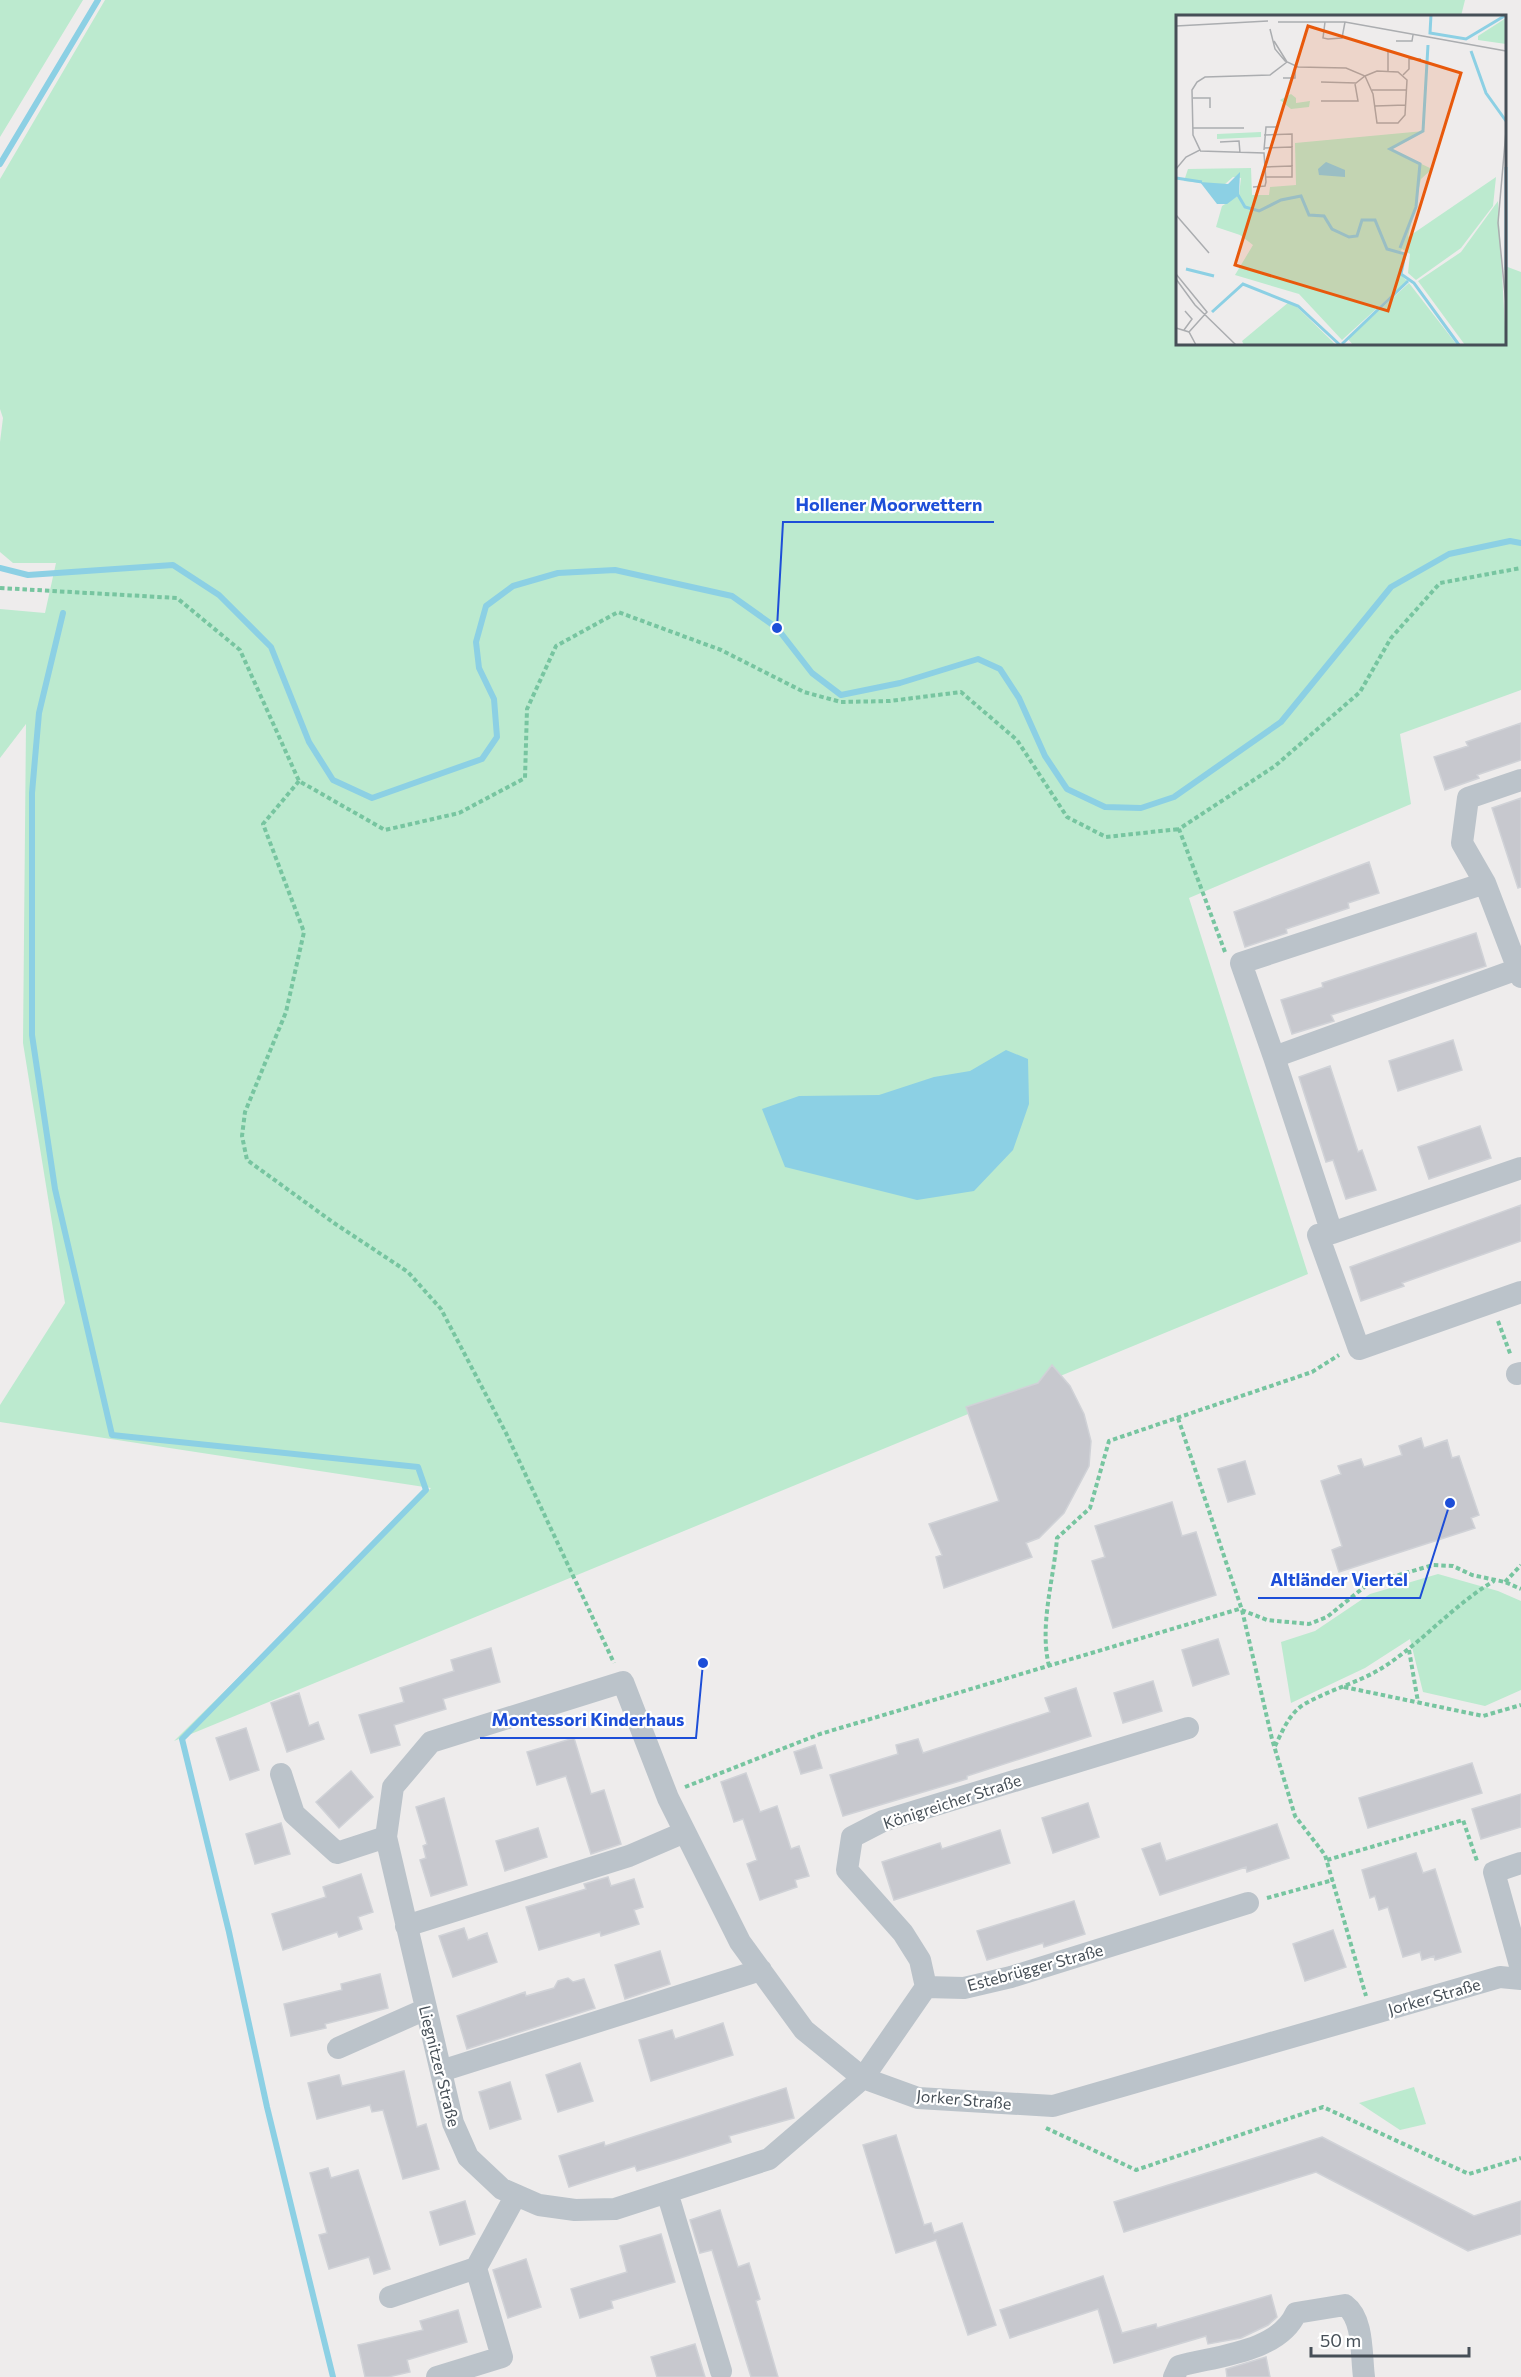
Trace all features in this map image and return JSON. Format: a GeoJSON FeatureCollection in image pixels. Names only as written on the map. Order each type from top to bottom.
{"type":"FeatureCollection","features":[{"type":"Feature","properties":{"kind":"street"},"geometry":{"type":"LineString","coordinates":[[1274,1057],[1519,973],[1485,883],[1462,843],[1467,798],[1521,780]]}},
{"type":"Feature","properties":{"kind":"street"},"geometry":{"type":"LineString","coordinates":[[1332,1233],[1241,963],[1485,883]]}},
{"type":"Feature","properties":{"kind":"street"},"geometry":{"type":"LineString","coordinates":[[1521,1168],[1332,1233],[1318,1235],[1359,1348],[1521,1292]]}},
{"type":"Feature","properties":{"kind":"street","name":"Jorker Straße"},"geometry":{"type":"LineString","coordinates":[[622,1682],[668,1798],[740,1942],[804,2030],[863,2078],[918,2098],[1053,2106],[1500,1977],[1521,1979]]}},
{"type":"Feature","properties":{"kind":"street","name":"Liegnitzer Straße"},"geometry":{"type":"LineString","coordinates":[[622,1682],[431,1742],[393,1787],[386,1838],[453,2123],[468,2157],[502,2189],[539,2205],[575,2210],[615,2209],[769,2159],[863,2078]]}},
{"type":"Feature","properties":{"kind":"street","name":"Königreicher Straße"},"geometry":{"type":"LineString","coordinates":[[926,1987],[920,1960],[903,1933],[847,1870],[852,1837],[883,1821],[1188,1728]]}},
{"type":"Feature","properties":{"kind":"street"},"geometry":{"type":"LineString","coordinates":[[281,1774],[294,1814],[337,1853],[386,1838]]}},
{"type":"Feature","properties":{"kind":"street"},"geometry":{"type":"LineString","coordinates":[[406,1926],[629,1856],[685,1832]]}},
{"type":"Feature","properties":{"kind":"street"},"geometry":{"type":"LineString","coordinates":[[1521,1863],[1494,1872],[1521,1969]]}},
{"type":"Feature","properties":{"kind":"street","name":"Estebrügger Straße"},"geometry":{"type":"LineString","coordinates":[[926,1987],[964,1988],[1011,1977],[1248,1903]]}},
{"type":"Feature","properties":{"kind":"street"},"geometry":{"type":"LineString","coordinates":[[441,2071],[760,1970]]}},
{"type":"Feature","properties":{"kind":"street"},"geometry":{"type":"LineString","coordinates":[[863,2078],[926,1987]]}},
{"type":"Feature","properties":{"kind":"street"},"geometry":{"type":"LineString","coordinates":[[338,2048],[426,2009]]}},
{"type":"Feature","properties":{"kind":"street"},"geometry":{"type":"LineString","coordinates":[[667,2192],[721,2371]]}},
{"type":"Feature","properties":{"kind":"street"},"geometry":{"type":"LineString","coordinates":[[390,2297],[476,2268],[516,2195]]}},
{"type":"Feature","properties":{"kind":"street"},"geometry":{"type":"LineString","coordinates":[[437,2377],[502,2357],[476,2268]]}},
{"type":"Feature","properties":{"kind":"street"},"geometry":{"type":"LineString","coordinates":[[1174,2377],[1179,2366],[1256,2346],[1283,2332],[1291,2324],[1296,2313],[1345,2305],[1353,2311],[1357,2322],[1364,2377]]}},
{"type":"Feature","properties":{"kind":"path"},"geometry":{"type":"LineString","coordinates":[[0,588],[177,598],[240,650],[299,781],[385,830],[459,813],[525,778],[527,709],[556,646],[618,612],[721,650],[804,692],[841,702],[890,701],[961,692],[1017,740],[1067,817],[1106,837],[1179,829],[1275,766],[1360,692],[1391,638],[1440,583],[1521,568]]}},
{"type":"Feature","properties":{"kind":"path"},"geometry":{"type":"LineString","coordinates":[[299,781],[263,824],[303,932],[286,1012],[245,1112],[242,1136],[248,1160],[408,1272],[441,1309],[506,1433],[622,1682]]}},
{"type":"Feature","properties":{"kind":"path"},"geometry":{"type":"LineString","coordinates":[[1179,829],[1230,967],[1241,963]]}},
{"type":"Feature","properties":{"kind":"path"},"geometry":{"type":"LineString","coordinates":[[1492,1303],[1519,1374]]}},
{"type":"Feature","properties":{"kind":"path"},"geometry":{"type":"LineString","coordinates":[[1049,1666],[1046,1652],[1046,1625],[1057,1538],[1090,1508],[1109,1441],[1312,1372],[1344,1352],[1359,1348]]}},
{"type":"Feature","properties":{"kind":"path"},"geometry":{"type":"LineString","coordinates":[[1178,1418],[1242,1610],[1274,1747],[1295,1816],[1327,1860],[1371,2014]]}},
{"type":"Feature","properties":{"kind":"path"},"geometry":{"type":"LineString","coordinates":[[668,1798],[690,1783],[820,1734],[1242,1610],[1267,1620],[1309,1624],[1327,1617],[1368,1584],[1433,1565],[1453,1566],[1472,1575],[1505,1582],[1521,1589]]}},
{"type":"Feature","properties":{"kind":"path"},"geometry":{"type":"LineString","coordinates":[[1505,1582],[1521,1565]]}},
{"type":"Feature","properties":{"kind":"path"},"geometry":{"type":"LineString","coordinates":[[1274,1747],[1287,1723],[1302,1706],[1380,1669],[1409,1650],[1473,1593],[1494,1581]]}},
{"type":"Feature","properties":{"kind":"path"},"geometry":{"type":"LineString","coordinates":[[1409,1650],[1418,1702]]}},
{"type":"Feature","properties":{"kind":"path"},"geometry":{"type":"LineString","coordinates":[[1343,1686],[1483,1716],[1521,1705]]}},
{"type":"Feature","properties":{"kind":"path"},"geometry":{"type":"LineString","coordinates":[[1327,1860],[1463,1820],[1480,1871],[1494,1872]]}},
{"type":"Feature","properties":{"kind":"path"},"geometry":{"type":"LineString","coordinates":[[1248,1903],[1333,1880]]}},
{"type":"Feature","properties":{"kind":"path"},"geometry":{"type":"LineString","coordinates":[[1030,2105],[1046,2129],[1136,2170],[1323,2107],[1469,2174],[1521,2158]]}},
{"type":"Feature","properties":{"kind":"green space"},"geometry":{"type":"Polygon","coordinates":[[[0,0],[83,0],[0,137],[0,0]]]}},
{"type":"Feature","properties":{"kind":"green space"},"geometry":{"type":"Polygon","coordinates":[[[105,0],[1465,0],[1461,15],[1176,15],[1176,345],[1506,345],[1506,266],[1521,272],[1521,690],[1400,734],[1411,804],[1189,898],[1308,1274],[174,1741],[431,1488],[0,1422],[0,1405],[65,1303],[23,1043],[26,724],[0,758],[0,609],[45,613],[56,563],[13,563],[0,552],[0,442],[3,418],[0,409],[0,179],[105,0]]]}},
{"type":"Feature","properties":{"kind":"green space"},"geometry":{"type":"Polygon","coordinates":[[[1438,1574],[1498,1591],[1521,1601],[1521,1690],[1485,1706],[1423,1692],[1410,1639],[1365,1668],[1291,1703],[1281,1642],[1315,1631],[1370,1594],[1438,1574]]]}},
{"type":"Feature","properties":{"kind":"green space"},"geometry":{"type":"Polygon","coordinates":[[[1414,2087],[1426,2124],[1400,2130],[1359,2103],[1414,2087]]]}},
{"type":"Feature","properties":{"kind":"water"},"geometry":{"type":"Polygon","coordinates":[[[1006,1050],[1028,1059],[1029,1104],[1013,1150],[974,1191],[917,1200],[785,1167],[762,1109],[799,1096],[879,1095],[934,1077],[970,1071],[1006,1050]]]}},
{"type":"Feature","properties":{"kind":"building"},"geometry":{"type":"Polygon","coordinates":[[[1521,723],[1521,760],[1477,775],[1479,778],[1445,790],[1434,757],[1468,746],[1466,742],[1521,723]]]}},
{"type":"Feature","properties":{"kind":"building"},"geometry":{"type":"Polygon","coordinates":[[[1521,798],[1521,887],[1518,888],[1492,808],[1521,798]]]}},
{"type":"Feature","properties":{"kind":"building"},"geometry":{"type":"Polygon","coordinates":[[[1369,862],[1379,893],[1348,903],[1349,908],[1286,929],[1287,933],[1245,947],[1234,912],[1369,862]]]}},
{"type":"Feature","properties":{"kind":"building"},"geometry":{"type":"Polygon","coordinates":[[[1476,933],[1486,966],[1331,1015],[1334,1021],[1292,1034],[1281,1000],[1323,987],[1322,983],[1476,933]]]}},
{"type":"Feature","properties":{"kind":"building"},"geometry":{"type":"Polygon","coordinates":[[[1453,1040],[1462,1070],[1398,1091],[1389,1061],[1453,1040]]]}},
{"type":"Feature","properties":{"kind":"building"},"geometry":{"type":"Polygon","coordinates":[[[1330,1066],[1358,1152],[1362,1150],[1376,1190],[1346,1199],[1333,1160],[1326,1162],[1299,1077],[1330,1066]]]}},
{"type":"Feature","properties":{"kind":"building"},"geometry":{"type":"Polygon","coordinates":[[[1480,1126],[1491,1158],[1429,1179],[1418,1147],[1480,1126]]]}},
{"type":"Feature","properties":{"kind":"building"},"geometry":{"type":"Polygon","coordinates":[[[1521,1205],[1521,1241],[1402,1283],[1404,1286],[1361,1301],[1350,1267],[1521,1205]]]}},
{"type":"Feature","properties":{"kind":"building"},"geometry":{"type":"Polygon","coordinates":[[[1052,1365],[1070,1386],[1084,1414],[1091,1441],[1089,1466],[1064,1513],[1039,1538],[1026,1543],[1032,1557],[944,1588],[936,1557],[942,1555],[929,1524],[999,1501],[966,1407],[1038,1383],[1052,1365]]]}},
{"type":"Feature","properties":{"kind":"building"},"geometry":{"type":"Polygon","coordinates":[[[1421,1438],[1424,1448],[1447,1440],[1452,1458],[1459,1456],[1479,1515],[1471,1518],[1475,1528],[1339,1572],[1332,1550],[1342,1546],[1321,1481],[1341,1474],[1338,1466],[1361,1459],[1364,1467],[1402,1455],[1399,1446],[1421,1438]]]}},
{"type":"Feature","properties":{"kind":"building"},"geometry":{"type":"Polygon","coordinates":[[[1245,1461],[1255,1494],[1228,1502],[1218,1469],[1245,1461]]]}},
{"type":"Feature","properties":{"kind":"building"},"geometry":{"type":"Polygon","coordinates":[[[1172,1502],[1182,1536],[1196,1532],[1216,1595],[1113,1628],[1092,1561],[1105,1557],[1095,1526],[1172,1502]]]}},
{"type":"Feature","properties":{"kind":"building"},"geometry":{"type":"Polygon","coordinates":[[[1218,1639],[1229,1674],[1193,1686],[1182,1650],[1218,1639]]]}},
{"type":"Feature","properties":{"kind":"building"},"geometry":{"type":"Polygon","coordinates":[[[491,1648],[500,1682],[443,1699],[446,1709],[394,1725],[400,1745],[371,1753],[359,1715],[404,1702],[400,1688],[454,1671],[451,1660],[491,1648]]]}},
{"type":"Feature","properties":{"kind":"building"},"geometry":{"type":"Polygon","coordinates":[[[1153,1681],[1162,1711],[1123,1723],[1114,1693],[1153,1681]]]}},
{"type":"Feature","properties":{"kind":"building"},"geometry":{"type":"Polygon","coordinates":[[[1076,1688],[1091,1736],[967,1776],[967,1779],[843,1816],[830,1775],[898,1754],[896,1745],[918,1739],[923,1753],[1050,1712],[1045,1698],[1076,1688]]]}},
{"type":"Feature","properties":{"kind":"building"},"geometry":{"type":"Polygon","coordinates":[[[299,1693],[309,1726],[318,1722],[324,1739],[287,1752],[271,1703],[299,1693]]]}},
{"type":"Feature","properties":{"kind":"building"},"geometry":{"type":"Polygon","coordinates":[[[246,1728],[259,1770],[230,1780],[216,1738],[246,1728]]]}},
{"type":"Feature","properties":{"kind":"building"},"geometry":{"type":"Polygon","coordinates":[[[574,1738],[591,1794],[604,1790],[621,1844],[591,1854],[566,1776],[537,1785],[527,1752],[574,1738]]]}},
{"type":"Feature","properties":{"kind":"building"},"geometry":{"type":"Polygon","coordinates":[[[815,1745],[822,1768],[801,1774],[794,1752],[815,1745]]]}},
{"type":"Feature","properties":{"kind":"building"},"geometry":{"type":"Polygon","coordinates":[[[1472,1763],[1482,1793],[1368,1828],[1359,1798],[1472,1763]]]}},
{"type":"Feature","properties":{"kind":"building"},"geometry":{"type":"Polygon","coordinates":[[[351,1771],[373,1797],[339,1828],[316,1802],[351,1771]]]}},
{"type":"Feature","properties":{"kind":"building"},"geometry":{"type":"Polygon","coordinates":[[[746,1773],[760,1812],[777,1806],[791,1849],[799,1846],[809,1876],[795,1880],[797,1887],[760,1900],[747,1864],[757,1860],[743,1819],[734,1822],[721,1782],[746,1773]]]}},
{"type":"Feature","properties":{"kind":"building"},"geometry":{"type":"Polygon","coordinates":[[[1521,1794],[1521,1827],[1481,1839],[1472,1809],[1521,1794]]]}},
{"type":"Feature","properties":{"kind":"building"},"geometry":{"type":"Polygon","coordinates":[[[444,1798],[467,1885],[431,1896],[420,1860],[426,1858],[423,1846],[427,1844],[416,1807],[444,1798]]]}},
{"type":"Feature","properties":{"kind":"building"},"geometry":{"type":"Polygon","coordinates":[[[1088,1803],[1099,1837],[1053,1853],[1042,1818],[1088,1803]]]}},
{"type":"Feature","properties":{"kind":"building"},"geometry":{"type":"Polygon","coordinates":[[[281,1823],[290,1854],[255,1864],[246,1834],[281,1823]]]}},
{"type":"Feature","properties":{"kind":"building"},"geometry":{"type":"Polygon","coordinates":[[[1277,1824],[1289,1858],[1247,1872],[1246,1867],[1160,1895],[1142,1849],[1160,1843],[1166,1861],[1277,1824]]]}},
{"type":"Feature","properties":{"kind":"building"},"geometry":{"type":"Polygon","coordinates":[[[538,1828],[547,1857],[505,1871],[496,1841],[538,1828]]]}},
{"type":"Feature","properties":{"kind":"building"},"geometry":{"type":"Polygon","coordinates":[[[1000,1830],[1010,1863],[894,1900],[882,1862],[940,1843],[942,1849],[1000,1830]]]}},
{"type":"Feature","properties":{"kind":"building"},"geometry":{"type":"Polygon","coordinates":[[[1416,1853],[1423,1873],[1435,1869],[1461,1952],[1435,1960],[1434,1956],[1422,1960],[1420,1952],[1403,1957],[1388,1907],[1379,1910],[1375,1896],[1370,1898],[1362,1870],[1416,1853]]]}},
{"type":"Feature","properties":{"kind":"building"},"geometry":{"type":"Polygon","coordinates":[[[361,1874],[373,1912],[358,1917],[362,1929],[339,1937],[337,1932],[283,1950],[272,1914],[326,1897],[323,1887],[361,1874]]]}},
{"type":"Feature","properties":{"kind":"building"},"geometry":{"type":"Polygon","coordinates":[[[608,1877],[611,1886],[634,1879],[643,1907],[634,1910],[639,1924],[601,1936],[600,1932],[539,1950],[526,1907],[586,1889],[584,1884],[608,1877]]]}},
{"type":"Feature","properties":{"kind":"building"},"geometry":{"type":"Polygon","coordinates":[[[1074,1901],[1085,1934],[1044,1947],[1043,1943],[987,1960],[977,1931],[1074,1901]]]}},
{"type":"Feature","properties":{"kind":"building"},"geometry":{"type":"Polygon","coordinates":[[[464,1928],[468,1940],[487,1933],[497,1962],[453,1977],[439,1936],[464,1928]]]}},
{"type":"Feature","properties":{"kind":"building"},"geometry":{"type":"Polygon","coordinates":[[[1333,1930],[1346,1967],[1305,1981],[1293,1944],[1333,1930]]]}},
{"type":"Feature","properties":{"kind":"building"},"geometry":{"type":"Polygon","coordinates":[[[660,1951],[670,1984],[625,1999],[615,1965],[660,1951]]]}},
{"type":"Feature","properties":{"kind":"building"},"geometry":{"type":"Polygon","coordinates":[[[380,1974],[388,2008],[325,2024],[326,2028],[291,2036],[284,2004],[342,1990],[341,1984],[380,1974]]]}},
{"type":"Feature","properties":{"kind":"building"},"geometry":{"type":"Polygon","coordinates":[[[568,1978],[573,1982],[584,1979],[595,2008],[467,2049],[457,2016],[525,1992],[526,1996],[554,1988],[558,1981],[568,1978]]]}},
{"type":"Feature","properties":{"kind":"building"},"geometry":{"type":"Polygon","coordinates":[[[723,2023],[733,2055],[651,2081],[639,2040],[672,2030],[675,2039],[723,2023]]]}},
{"type":"Feature","properties":{"kind":"building"},"geometry":{"type":"Polygon","coordinates":[[[580,2063],[593,2101],[558,2112],[546,2075],[580,2063]]]}},
{"type":"Feature","properties":{"kind":"building"},"geometry":{"type":"Polygon","coordinates":[[[404,2071],[417,2127],[426,2124],[439,2169],[403,2179],[383,2110],[372,2112],[370,2105],[317,2119],[308,2083],[339,2075],[342,2086],[404,2071]]]}},
{"type":"Feature","properties":{"kind":"building"},"geometry":{"type":"Polygon","coordinates":[[[510,2082],[521,2119],[490,2129],[479,2092],[510,2082]]]}},
{"type":"Feature","properties":{"kind":"building"},"geometry":{"type":"Polygon","coordinates":[[[786,2088],[794,2118],[729,2136],[731,2142],[677,2159],[637,2171],[635,2166],[569,2187],[559,2156],[604,2142],[605,2146],[786,2088]]]}},
{"type":"Feature","properties":{"kind":"building"},"geometry":{"type":"Polygon","coordinates":[[[896,2135],[924,2225],[931,2223],[934,2233],[962,2223],[996,2325],[968,2335],[936,2240],[896,2253],[863,2145],[896,2135]]]}},
{"type":"Feature","properties":{"kind":"building"},"geometry":{"type":"Polygon","coordinates":[[[1322,2137],[1474,2216],[1521,2201],[1521,2234],[1468,2251],[1316,2172],[1124,2232],[1114,2202],[1322,2137]]]}},
{"type":"Feature","properties":{"kind":"building"},"geometry":{"type":"Polygon","coordinates":[[[328,2168],[331,2178],[358,2170],[390,2269],[374,2274],[369,2257],[329,2269],[319,2235],[327,2233],[310,2173],[328,2168]]]}},
{"type":"Feature","properties":{"kind":"building"},"geometry":{"type":"Polygon","coordinates":[[[465,2201],[475,2234],[440,2245],[430,2212],[465,2201]]]}},
{"type":"Feature","properties":{"kind":"building"},"geometry":{"type":"Polygon","coordinates":[[[720,2210],[738,2267],[749,2263],[760,2299],[756,2301],[778,2377],[751,2377],[712,2250],[700,2253],[690,2220],[720,2210]]]}},
{"type":"Feature","properties":{"kind":"building"},"geometry":{"type":"Polygon","coordinates":[[[661,2234],[675,2282],[611,2301],[613,2308],[580,2318],[571,2289],[627,2272],[620,2246],[661,2234]]]}},
{"type":"Feature","properties":{"kind":"building"},"geometry":{"type":"Polygon","coordinates":[[[526,2259],[541,2307],[508,2318],[493,2270],[526,2259]]]}},
{"type":"Feature","properties":{"kind":"building"},"geometry":{"type":"Polygon","coordinates":[[[1103,2276],[1122,2333],[1156,2324],[1157,2328],[1271,2295],[1277,2317],[1268,2325],[1241,2338],[1208,2344],[1206,2336],[1114,2363],[1098,2309],[1010,2338],[1000,2310],[1103,2276]]]}},
{"type":"Feature","properties":{"kind":"building"},"geometry":{"type":"Polygon","coordinates":[[[458,2310],[467,2342],[407,2360],[410,2372],[388,2377],[365,2377],[358,2345],[423,2330],[420,2321],[458,2310]]]}},
{"type":"Feature","properties":{"kind":"building"},"geometry":{"type":"Polygon","coordinates":[[[695,2344],[705,2377],[657,2377],[651,2357],[695,2344]]]}},
{"type":"Feature","properties":{"kind":"building"},"geometry":{"type":"Polygon","coordinates":[[[1266,2357],[1270,2377],[1227,2377],[1226,2369],[1266,2357]]]}},
{"type":"Feature","properties":{"kind":"waterway"},"geometry":{"type":"LineString","coordinates":[[0,164],[98,0]]}},
{"type":"Feature","properties":{"kind":"waterway"},"geometry":{"type":"LineString","coordinates":[[0,568],[28,575],[173,565],[219,595],[271,647],[309,742],[333,780],[372,798],[482,759],[497,737],[494,699],[479,668],[476,642],[486,606],[513,586],[558,573],[615,570],[732,596],[777,628],[812,673],[841,695],[900,683],[978,659],[1000,669],[1019,698],[1045,756],[1067,789],[1105,807],[1141,808],[1174,797],[1281,722],[1391,587],[1449,554],[1510,541],[1521,543]]}},
{"type":"Feature","properties":{"kind":"waterway"},"geometry":{"type":"LineString","coordinates":[[63,613],[39,713],[32,793],[32,1035],[55,1189],[112,1435],[418,1467],[426,1490],[182,1739],[229,1932],[267,2107],[333,2377]]}},
{"type":"Feature","properties":{"kind":"place","name":"Hollener Moorwettern"},"geometry":{"type":"Point","coordinates":[777,628]}},
{"type":"Feature","properties":{"kind":"place","name":"Altländer Viertel"},"geometry":{"type":"Point","coordinates":[1450,1503]}},
{"type":"Feature","properties":{"kind":"place","name":"Montessori Kinderhaus"},"geometry":{"type":"Point","coordinates":[703,1663]}}]}
